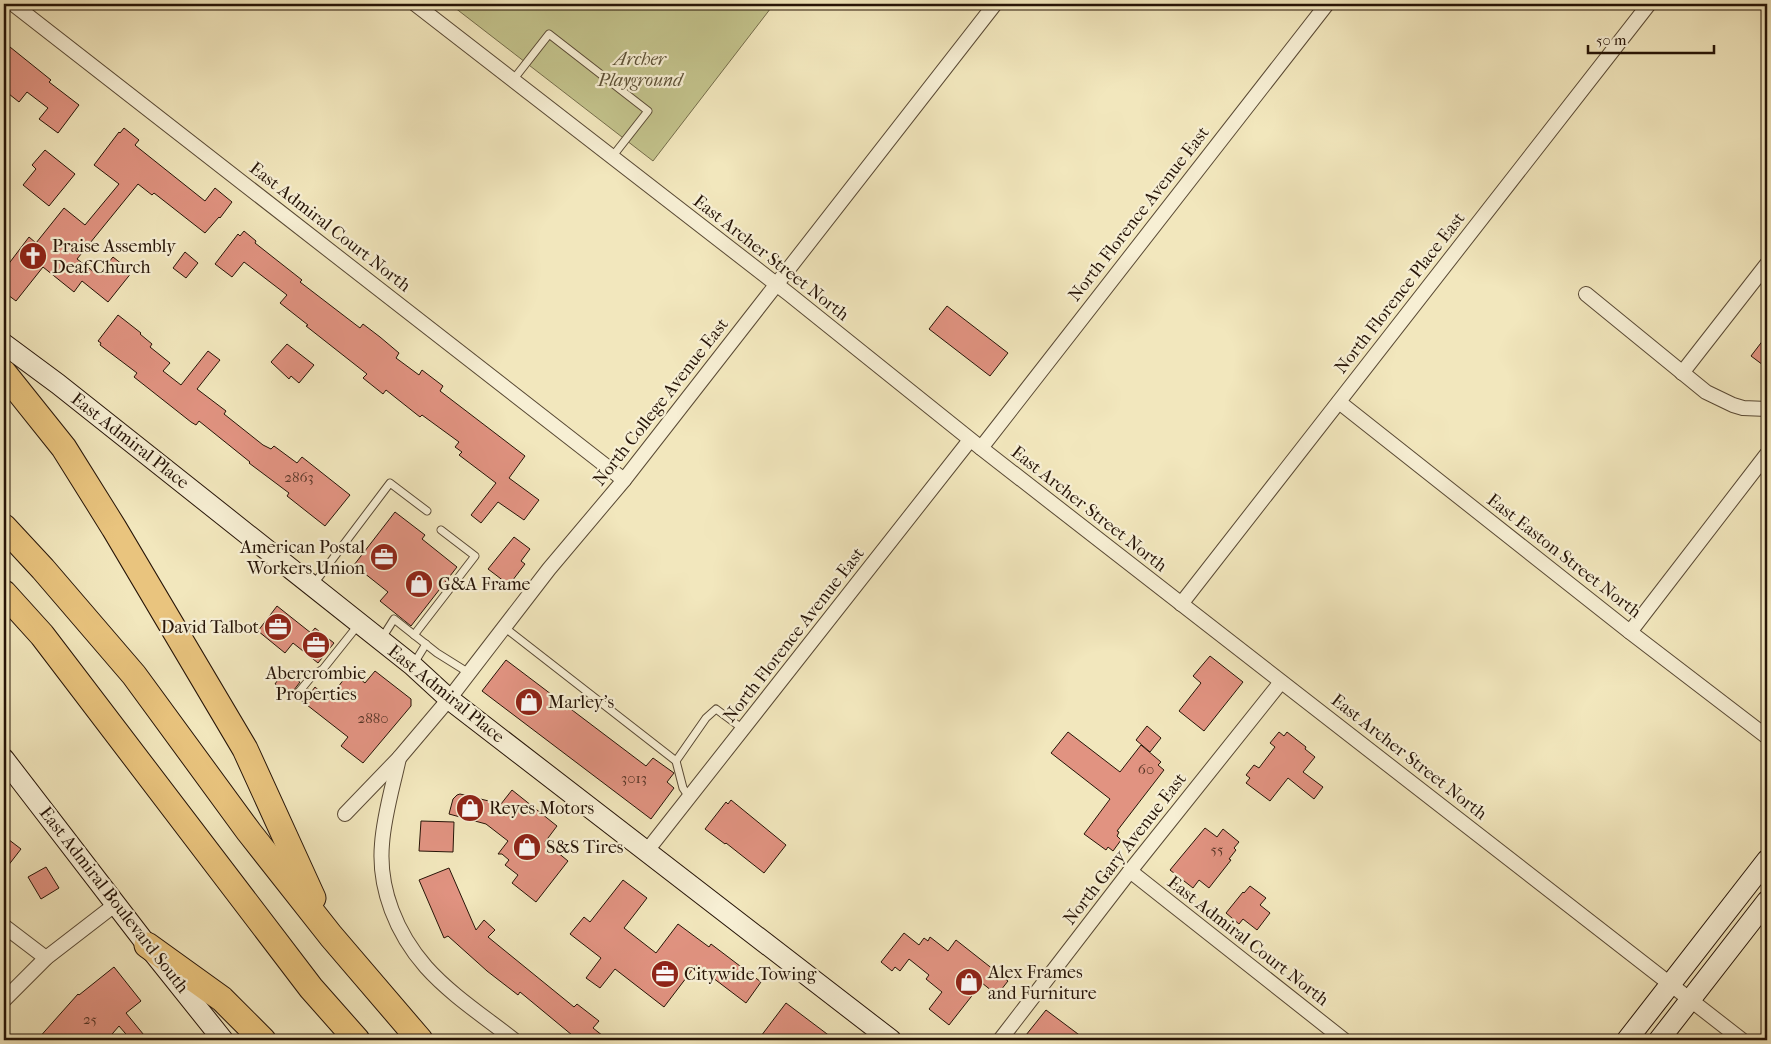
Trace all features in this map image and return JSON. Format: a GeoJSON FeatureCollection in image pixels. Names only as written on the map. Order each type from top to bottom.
{"type":"FeatureCollection","features":[{"type":"Feature","properties":{"kind":"highway"},"geometry":{"type":"LineString","coordinates":[[4,373],[64,448],[246,749],[331,936]]}},
{"type":"Feature","properties":{"kind":"highway"},"geometry":{"type":"LineString","coordinates":[[4,527],[43,569],[134,675],[244,824],[331,936],[420,1040]]}},
{"type":"Feature","properties":{"kind":"highway"},"geometry":{"type":"LineString","coordinates":[[4,593],[42,635],[311,988],[357,1040]]}},
{"type":"Feature","properties":{"kind":"highway"},"geometry":{"type":"LineString","coordinates":[[147,945],[222,999],[263,1040]]}},
{"type":"Feature","properties":{"kind":"main road","name":"East Admiral Place"},"geometry":{"type":"LineString","coordinates":[[4,344],[58,384],[412,665],[449,699],[891,1040]]}},
{"type":"Feature","properties":{"kind":"main road","name":"East Admiral Boulevard South"},"geometry":{"type":"LineString","coordinates":[[4,759],[147,945],[224,1040]]}},
{"type":"Feature","properties":{"kind":"main road"},"geometry":{"type":"LineString","coordinates":[[1628,1040],[1767,860]]}},
{"type":"Feature","properties":{"kind":"main road"},"geometry":{"type":"LineString","coordinates":[[1658,1040],[1767,901]]}},
{"type":"Feature","properties":{"kind":"street","name":"East Admiral Court North"},"geometry":{"type":"LineString","coordinates":[[13,4],[624,480]]}},
{"type":"Feature","properties":{"kind":"street","name":"East Archer Street North"},"geometry":{"type":"LineString","coordinates":[[415,4],[776,285],[976,444],[1742,1040]]}},
{"type":"Feature","properties":{"kind":"street","name":"North College Avenue East"},"geometry":{"type":"LineString","coordinates":[[345,814],[399,758],[449,699],[549,569],[624,480],[995,4]]}},
{"type":"Feature","properties":{"kind":"street","name":"North Florence Avenue East"},"geometry":{"type":"LineString","coordinates":[[646,852],[743,729],[976,444],[1327,4]]}},
{"type":"Feature","properties":{"kind":"street","name":"North Florence Place East"},"geometry":{"type":"LineString","coordinates":[[1181,604],[1648,4]]}},
{"type":"Feature","properties":{"kind":"street"},"geometry":{"type":"LineString","coordinates":[[1682,373],[1767,264]]}},
{"type":"Feature","properties":{"kind":"street"},"geometry":{"type":"LineString","coordinates":[[1586,294],[1682,373],[1718,399],[1743,408],[1767,410]]}},
{"type":"Feature","properties":{"kind":"street","name":"East Easton Street North"},"geometry":{"type":"LineString","coordinates":[[1339,402],[1630,632],[1767,737]]}},
{"type":"Feature","properties":{"kind":"street"},"geometry":{"type":"LineString","coordinates":[[1630,632],[1767,454]]}},
{"type":"Feature","properties":{"kind":"street","name":"North Gary Avenue East"},"geometry":{"type":"LineString","coordinates":[[1000,1040],[1130,871],[1281,682]]}},
{"type":"Feature","properties":{"kind":"street"},"geometry":{"type":"LineString","coordinates":[[399,758],[382,845],[384,880],[390,908],[401,933],[426,967],[454,993],[514,1040]]}},
{"type":"Feature","properties":{"kind":"street","name":"East Admiral Court North"},"geometry":{"type":"LineString","coordinates":[[1130,871],[1344,1040]]}},
{"type":"Feature","properties":{"kind":"street"},"geometry":{"type":"LineString","coordinates":[[4,1000],[46,958],[116,904]]}},
{"type":"Feature","properties":{"kind":"street"},"geometry":{"type":"LineString","coordinates":[[4,926],[46,958]]}},
{"type":"Feature","properties":{"kind":"lane"},"geometry":{"type":"LineString","coordinates":[[513,80],[549,34],[648,111],[612,157]]}},
{"type":"Feature","properties":{"kind":"lane"},"geometry":{"type":"LineString","coordinates":[[312,586],[390,483],[427,511]]}},
{"type":"Feature","properties":{"kind":"lane"},"geometry":{"type":"LineString","coordinates":[[414,635],[475,556],[441,530]]}},
{"type":"Feature","properties":{"kind":"lane"},"geometry":{"type":"LineString","coordinates":[[380,640],[394,619],[426,644],[469,673]]}},
{"type":"Feature","properties":{"kind":"lane"},"geometry":{"type":"LineString","coordinates":[[298,693],[312,676],[323,669],[360,624]]}},
{"type":"Feature","properties":{"kind":"lane"},"geometry":{"type":"LineString","coordinates":[[504,627],[676,761],[683,788],[689,798]]}},
{"type":"Feature","properties":{"kind":"lane"},"geometry":{"type":"LineString","coordinates":[[412,665],[426,644]]}},
{"type":"Feature","properties":{"kind":"lane"},"geometry":{"type":"LineString","coordinates":[[676,761],[706,718],[716,709],[743,729]]}},
{"type":"Feature","properties":{"kind":"green space","name":"Archer Playground"},"geometry":{"type":"Polygon","coordinates":[[[450,4],[774,4],[653,161],[450,4]]]}},
{"type":"Feature","properties":{"kind":"building"},"geometry":{"type":"Polygon","coordinates":[[[10,47],[51,80],[49,82],[79,105],[58,133],[39,119],[48,108],[27,92],[19,102],[4,90],[4,55],[10,47]]]}},
{"type":"Feature","properties":{"kind":"building"},"geometry":{"type":"Polygon","coordinates":[[[124,128],[139,140],[136,146],[205,201],[215,188],[232,202],[205,233],[154,193],[152,195],[138,184],[77,259],[98,275],[113,257],[132,272],[108,302],[82,281],[74,292],[43,267],[16,301],[4,292],[4,270],[29,237],[36,243],[64,208],[85,225],[119,184],[94,165],[124,128]]]}},
{"type":"Feature","properties":{"kind":"building"},"geometry":{"type":"Polygon","coordinates":[[[45,150],[75,174],[49,206],[23,185],[36,169],[32,165],[45,150]]]}},
{"type":"Feature","properties":{"kind":"building"},"geometry":{"type":"Polygon","coordinates":[[[244,231],[256,241],[255,243],[302,280],[300,282],[360,328],[363,324],[380,337],[399,353],[396,358],[419,375],[422,370],[443,386],[440,391],[525,456],[509,478],[539,500],[524,520],[498,502],[481,523],[471,515],[496,483],[459,455],[462,452],[455,447],[459,442],[422,415],[420,417],[386,390],[383,394],[363,378],[367,374],[280,303],[287,295],[244,262],[232,277],[215,264],[238,234],[240,236],[244,231]]]}},
{"type":"Feature","properties":{"kind":"building"},"geometry":{"type":"Polygon","coordinates":[[[185,252],[198,263],[186,278],[173,268],[185,252]]]}},
{"type":"Feature","properties":{"kind":"building"},"geometry":{"type":"Polygon","coordinates":[[[947,306],[1008,353],[990,376],[929,329],[947,306]]]}},
{"type":"Feature","properties":{"kind":"building"},"geometry":{"type":"Polygon","coordinates":[[[118,315],[141,333],[152,344],[150,347],[170,363],[163,371],[181,385],[208,351],[220,360],[197,389],[226,411],[224,414],[263,445],[271,449],[274,446],[297,463],[302,457],[350,495],[325,526],[287,496],[289,493],[249,463],[199,421],[196,425],[191,422],[134,377],[137,373],[100,345],[101,343],[98,341],[118,315]]]}},
{"type":"Feature","properties":{"kind":"building"},"geometry":{"type":"Polygon","coordinates":[[[1767,335],[1767,368],[1751,356],[1767,335]]]}},
{"type":"Feature","properties":{"kind":"building"},"geometry":{"type":"Polygon","coordinates":[[[287,344],[314,365],[299,383],[291,376],[289,379],[271,362],[287,344]]]}},
{"type":"Feature","properties":{"kind":"building"},"geometry":{"type":"Polygon","coordinates":[[[395,512],[425,535],[422,539],[457,567],[411,626],[380,601],[388,592],[354,565],[395,512]]]}},
{"type":"Feature","properties":{"kind":"building"},"geometry":{"type":"Polygon","coordinates":[[[514,537],[530,549],[521,561],[525,564],[509,585],[488,569],[514,537]]]}},
{"type":"Feature","properties":{"kind":"building"},"geometry":{"type":"Polygon","coordinates":[[[277,606],[311,633],[315,628],[334,643],[318,663],[293,643],[285,653],[258,631],[277,606]]]}},
{"type":"Feature","properties":{"kind":"building"},"geometry":{"type":"Polygon","coordinates":[[[1210,656],[1243,682],[1204,731],[1179,711],[1201,683],[1193,676],[1210,656]]]}},
{"type":"Feature","properties":{"kind":"building"},"geometry":{"type":"Polygon","coordinates":[[[506,660],[646,766],[653,758],[674,773],[667,782],[674,788],[651,819],[482,691],[506,660]]]}},
{"type":"Feature","properties":{"kind":"building"},"geometry":{"type":"Polygon","coordinates":[[[284,671],[300,682],[293,694],[289,691],[287,694],[275,684],[284,671]]]}},
{"type":"Feature","properties":{"kind":"building"},"geometry":{"type":"Polygon","coordinates":[[[350,671],[365,683],[375,671],[411,699],[411,706],[363,763],[341,746],[348,737],[298,698],[302,697],[308,689],[312,691],[315,687],[329,699],[350,671]]]}},
{"type":"Feature","properties":{"kind":"building"},"geometry":{"type":"Polygon","coordinates":[[[1147,726],[1161,738],[1150,752],[1136,740],[1147,726]]]}},
{"type":"Feature","properties":{"kind":"building"},"geometry":{"type":"Polygon","coordinates":[[[1068,732],[1120,772],[1141,745],[1161,762],[1158,765],[1164,770],[1117,831],[1119,832],[1117,836],[1121,840],[1113,851],[1108,847],[1106,850],[1084,834],[1110,799],[1051,753],[1068,732]]]}},
{"type":"Feature","properties":{"kind":"building"},"geometry":{"type":"Polygon","coordinates":[[[1279,732],[1284,736],[1287,732],[1315,757],[1303,772],[1323,787],[1314,799],[1288,778],[1270,801],[1246,783],[1250,778],[1246,775],[1254,765],[1259,768],[1275,747],[1270,743],[1279,732]]]}},
{"type":"Feature","properties":{"kind":"building","name":"S&S Tires"},"geometry":{"type":"Polygon","coordinates":[[[512,790],[557,826],[545,842],[568,861],[536,902],[512,883],[518,875],[505,865],[509,860],[502,854],[498,854],[508,841],[486,824],[449,814],[453,799],[457,795],[460,794],[501,804],[512,790]]]}},
{"type":"Feature","properties":{"kind":"building"},"geometry":{"type":"Polygon","coordinates":[[[731,800],[786,845],[764,873],[705,829],[726,802],[728,804],[731,800]]]}},
{"type":"Feature","properties":{"kind":"building"},"geometry":{"type":"Polygon","coordinates":[[[421,821],[454,822],[453,852],[419,851],[421,821]]]}},
{"type":"Feature","properties":{"kind":"building"},"geometry":{"type":"Polygon","coordinates":[[[1205,828],[1217,837],[1223,829],[1239,842],[1229,859],[1231,860],[1209,888],[1199,880],[1193,888],[1170,870],[1205,828]]]}},
{"type":"Feature","properties":{"kind":"building"},"geometry":{"type":"Polygon","coordinates":[[[4,836],[21,849],[4,871],[4,836]]]}},
{"type":"Feature","properties":{"kind":"building"},"geometry":{"type":"Polygon","coordinates":[[[46,867],[59,888],[41,899],[28,877],[46,867]]]}},
{"type":"Feature","properties":{"kind":"building"},"geometry":{"type":"Polygon","coordinates":[[[449,868],[476,930],[484,920],[495,930],[488,937],[574,1007],[577,1004],[599,1021],[593,1028],[608,1040],[578,1040],[520,992],[518,995],[487,971],[448,936],[444,938],[419,880],[449,868]]]}},
{"type":"Feature","properties":{"kind":"building"},"geometry":{"type":"Polygon","coordinates":[[[623,880],[647,898],[624,928],[656,953],[678,924],[709,947],[711,944],[761,982],[746,1003],[696,965],[664,1007],[615,969],[600,988],[586,978],[601,958],[570,934],[584,917],[590,922],[623,880]]]}},
{"type":"Feature","properties":{"kind":"building"},"geometry":{"type":"Polygon","coordinates":[[[1250,886],[1266,898],[1260,905],[1270,913],[1257,930],[1243,919],[1239,924],[1226,913],[1250,886]]]}},
{"type":"Feature","properties":{"kind":"building","name":"Alex Frames and Furniture"},"geometry":{"type":"Polygon","coordinates":[[[904,933],[919,945],[924,938],[928,941],[930,937],[948,951],[956,940],[1008,981],[997,995],[982,983],[949,1025],[929,1009],[942,992],[926,979],[929,975],[909,959],[900,971],[895,967],[892,971],[881,962],[904,933]]]}},
{"type":"Feature","properties":{"kind":"building"},"geometry":{"type":"Polygon","coordinates":[[[114,967],[141,1001],[126,1013],[148,1040],[131,1040],[119,1026],[107,1040],[37,1040],[78,994],[114,967]]]}},
{"type":"Feature","properties":{"kind":"building"},"geometry":{"type":"Polygon","coordinates":[[[786,1003],[835,1040],[758,1040],[786,1003]]]}},
{"type":"Feature","properties":{"kind":"building"},"geometry":{"type":"Polygon","coordinates":[[[1046,1010],[1086,1040],[1022,1040],[1046,1010]]]}},
{"type":"Feature","properties":{"kind":"place","name":"Praise Assembly Deaf Church"},"geometry":{"type":"Point","coordinates":[33,256]}},
{"type":"Feature","properties":{"kind":"place","name":"American Postal Workers Union"},"geometry":{"type":"Point","coordinates":[384,557]}},
{"type":"Feature","properties":{"kind":"place","name":"G&A Frame"},"geometry":{"type":"Point","coordinates":[419,584]}},
{"type":"Feature","properties":{"kind":"place","name":"David Talbot"},"geometry":{"type":"Point","coordinates":[278,627]}},
{"type":"Feature","properties":{"kind":"place","name":"Abercrombie Properties"},"geometry":{"type":"Point","coordinates":[316,645]}},
{"type":"Feature","properties":{"kind":"place","name":"Marley's"},"geometry":{"type":"Point","coordinates":[529,702]}},
{"type":"Feature","properties":{"kind":"place","name":"Reyes Motors"},"geometry":{"type":"Point","coordinates":[470,808]}},
{"type":"Feature","properties":{"kind":"place","name":"S&S Tires"},"geometry":{"type":"Point","coordinates":[527,847]}},
{"type":"Feature","properties":{"kind":"place","name":"Citywide Towing"},"geometry":{"type":"Point","coordinates":[665,974]}},
{"type":"Feature","properties":{"kind":"place","name":"Alex Frames and Furniture"},"geometry":{"type":"Point","coordinates":[969,982]}}]}
